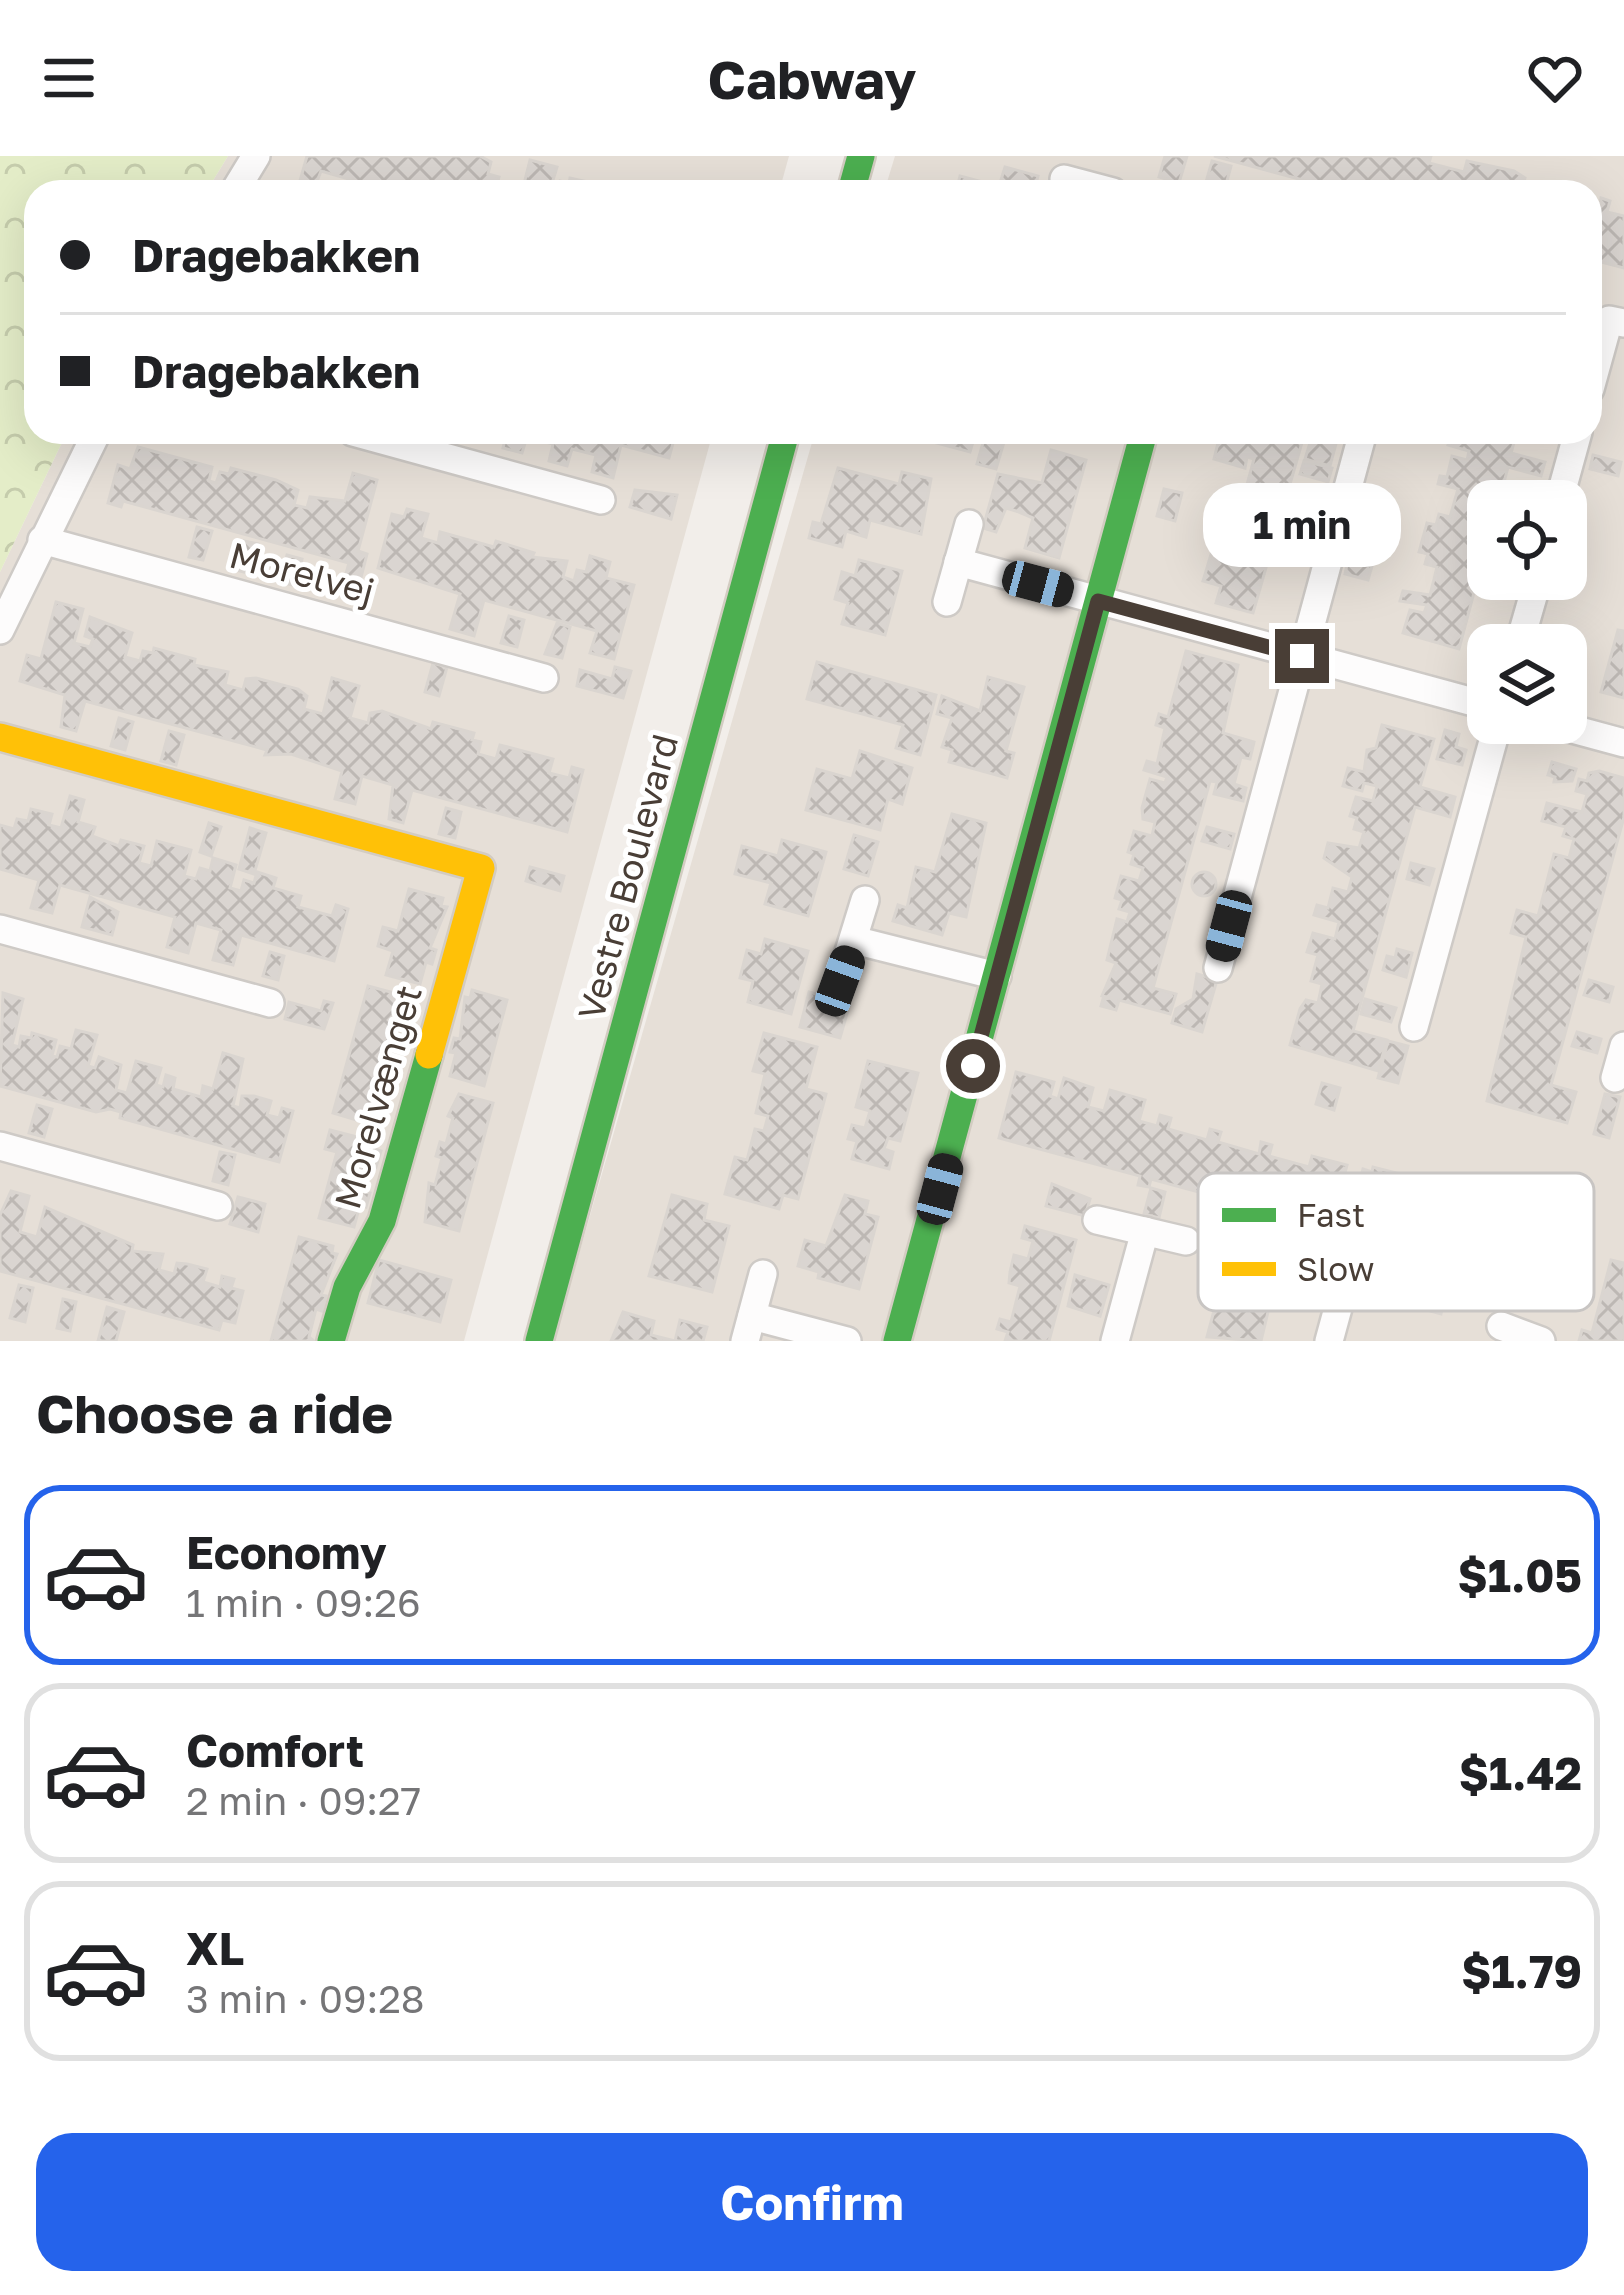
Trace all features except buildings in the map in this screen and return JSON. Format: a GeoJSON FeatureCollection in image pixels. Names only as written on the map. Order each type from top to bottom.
{"type":"FeatureCollection","features":[{"type":"Feature","properties":{"kind":"street"},"geometry":{"type":"LineString","coordinates":[[1602,348],[1610,320],[1624,323]]}},
{"type":"Feature","properties":{"kind":"street"},"geometry":{"type":"LineString","coordinates":[[0,630],[91,444]]}},
{"type":"Feature","properties":{"kind":"street"},"geometry":{"type":"LineString","coordinates":[[397,444],[602,500]]}},
{"type":"Feature","properties":{"kind":"street","name":"Vestre Boulevard"},"geometry":{"type":"LineString","coordinates":[[539,1341],[783,444]]}},
{"type":"Feature","properties":{"kind":"street"},"geometry":{"type":"LineString","coordinates":[[897,1341],[1141,444]]}},
{"type":"Feature","properties":{"kind":"street"},"geometry":{"type":"LineString","coordinates":[[1218,968],[1360,444]]}},
{"type":"Feature","properties":{"kind":"street"},"geometry":{"type":"LineString","coordinates":[[1565,480],[1575,444]]}},
{"type":"Feature","properties":{"kind":"street"},"geometry":{"type":"LineString","coordinates":[[947,602],[969,524]]}},
{"type":"Feature","properties":{"kind":"street","name":"Morelvej"},"geometry":{"type":"LineString","coordinates":[[42,540],[544,678]]}},
{"type":"Feature","properties":{"kind":"street"},"geometry":{"type":"LineString","coordinates":[[958,562],[1467,700]]}},
{"type":"Feature","properties":{"kind":"street"},"geometry":{"type":"LineString","coordinates":[[1587,733],[1624,743]]}},
{"type":"Feature","properties":{"kind":"street","name":"Morelvænget"},"geometry":{"type":"LineString","coordinates":[[0,737],[482,868],[382,1221],[347,1287],[331,1341]]}},
{"type":"Feature","properties":{"kind":"street"},"geometry":{"type":"LineString","coordinates":[[1414,1027],[1492,744]]}},
{"type":"Feature","properties":{"kind":"street"},"geometry":{"type":"LineString","coordinates":[[840,981],[865,900]]}},
{"type":"Feature","properties":{"kind":"street"},"geometry":{"type":"LineString","coordinates":[[0,928],[270,1003]]}},
{"type":"Feature","properties":{"kind":"street"},"geometry":{"type":"LineString","coordinates":[[854,940],[997,976]]}},
{"type":"Feature","properties":{"kind":"street"},"geometry":{"type":"LineString","coordinates":[[1615,1078],[1624,1046]]}},
{"type":"Feature","properties":{"kind":"street"},"geometry":{"type":"LineString","coordinates":[[0,1146],[218,1206]]}},
{"type":"Feature","properties":{"kind":"street"},"geometry":{"type":"LineString","coordinates":[[1097,1220],[1186,1240]]}},
{"type":"Feature","properties":{"kind":"street"},"geometry":{"type":"LineString","coordinates":[[1115,1341],[1145,1231]]}},
{"type":"Feature","properties":{"kind":"street"},"geometry":{"type":"LineString","coordinates":[[763,1274],[749,1328],[847,1341]]}},
{"type":"Feature","properties":{"kind":"street"},"geometry":{"type":"LineString","coordinates":[[1329,1341],[1337,1311]]}},
{"type":"Feature","properties":{"kind":"street"},"geometry":{"type":"LineString","coordinates":[[1501,1326],[1541,1341]]}},
{"type":"Feature","properties":{"kind":"shaded area"},"geometry":{"type":"Polygon","coordinates":[[[228,156],[789,156],[782,180],[213,180],[228,156]]]}},
{"type":"Feature","properties":{"kind":"shaded area"},"geometry":{"type":"Polygon","coordinates":[[[895,156],[1624,156],[1624,1341],[554,1341],[812,444],[1602,444],[1602,180],[888,180],[895,156]]]}},
{"type":"Feature","properties":{"kind":"shaded area"},"geometry":{"type":"Polygon","coordinates":[[[61,444],[710,444],[464,1341],[0,1341],[0,572],[61,444]]]}},
{"type":"Feature","properties":{"kind":"green space"},"geometry":{"type":"Polygon","coordinates":[[[0,156],[228,156],[213,180],[24,180],[24,444],[61,444],[0,572],[0,156]]]}},
{"type":"Feature","properties":{"kind":"traffic: fast"},"geometry":{"type":"LineString","coordinates":[[854,180],[861,156]]}},
{"type":"Feature","properties":{"kind":"traffic: fast"},"geometry":{"type":"LineString","coordinates":[[539,1341],[783,444]]}},
{"type":"Feature","properties":{"kind":"traffic: fast"},"geometry":{"type":"LineString","coordinates":[[897,1341],[1141,444]]}},
{"type":"Feature","properties":{"kind":"traffic: fast"},"geometry":{"type":"LineString","coordinates":[[331,1341],[347,1287],[382,1221],[429,1055]]}},
{"type":"Feature","properties":{"kind":"traffic: slow"},"geometry":{"type":"LineString","coordinates":[[0,737],[481,868],[429,1055]]}},
{"type":"Feature","properties":{"kind":"route"},"geometry":{"type":"LineString","coordinates":[[973,1066],[1098,601],[1302,656]]}}]}
